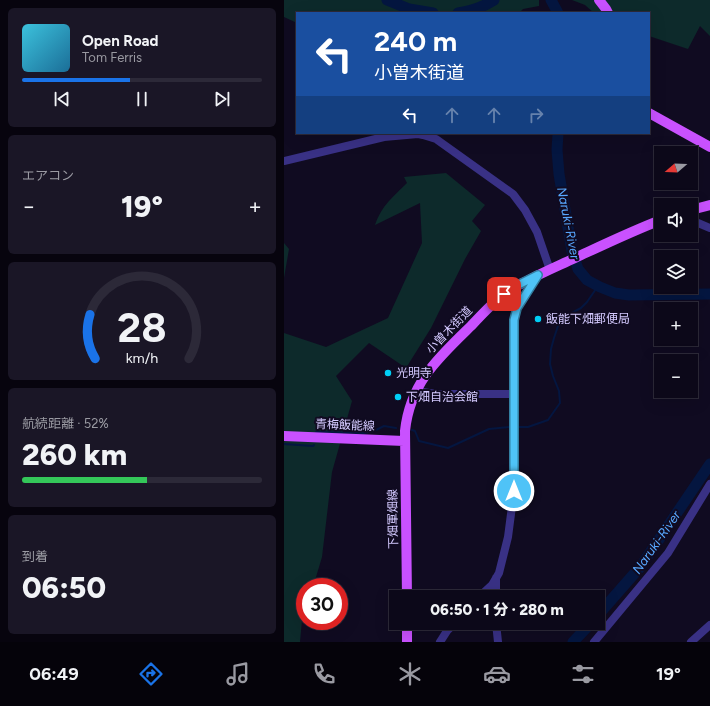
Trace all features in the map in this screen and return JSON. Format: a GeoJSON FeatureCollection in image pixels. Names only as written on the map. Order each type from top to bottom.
{"type":"FeatureCollection","features":[{"type":"Feature","properties":{"kind":"main road"},"geometry":{"type":"LineString","coordinates":[[599,0],[608,12]]}},
{"type":"Feature","properties":{"kind":"main road"},"geometry":{"type":"LineString","coordinates":[[650,114],[710,147]]}},
{"type":"Feature","properties":{"kind":"main road"},"geometry":{"type":"LineString","coordinates":[[698,208],[710,205]]}},
{"type":"Feature","properties":{"kind":"main road","name":"小曽木街道"},"geometry":{"type":"LineString","coordinates":[[404,441],[408,410],[416,390],[430,369],[452,344],[497,299],[510,289],[552,268],[654,223]]}},
{"type":"Feature","properties":{"kind":"main road","name":"青梅飯能線"},"geometry":{"type":"LineString","coordinates":[[284,436],[404,441]]}},
{"type":"Feature","properties":{"kind":"main road","name":"下畑軍畑線"},"geometry":{"type":"LineString","coordinates":[[404,441],[407,590]]}},
{"type":"Feature","properties":{"kind":"main road"},"geometry":{"type":"LineString","coordinates":[[407,630],[407,642]]}},
{"type":"Feature","properties":{"kind":"street"},"geometry":{"type":"LineString","coordinates":[[284,161],[384,137],[418,134],[436,139],[513,194],[525,210],[552,268]]}},
{"type":"Feature","properties":{"kind":"street"},"geometry":{"type":"LineString","coordinates":[[698,223],[710,228]]}},
{"type":"Feature","properties":{"kind":"street"},"geometry":{"type":"LineString","coordinates":[[486,590],[492,584],[499,572],[508,537],[514,491],[515,313],[538,275]]}},
{"type":"Feature","properties":{"kind":"street"},"geometry":{"type":"LineString","coordinates":[[416,390],[436,394],[514,394]]}},
{"type":"Feature","properties":{"kind":"street"},"geometry":{"type":"LineString","coordinates":[[594,642],[668,553],[710,484]]}},
{"type":"Feature","properties":{"kind":"street"},"geometry":{"type":"LineString","coordinates":[[496,577],[496,590]]}},
{"type":"Feature","properties":{"kind":"street"},"geometry":{"type":"LineString","coordinates":[[691,642],[710,625]]}},
{"type":"Feature","properties":{"kind":"street"},"geometry":{"type":"LineString","coordinates":[[440,642],[448,630]]}},
{"type":"Feature","properties":{"kind":"street"},"geometry":{"type":"LineString","coordinates":[[497,630],[498,642]]}},
{"type":"Feature","properties":{"kind":"green space"},"geometry":{"type":"Polygon","coordinates":[[[284,0],[539,0],[539,6],[523,9],[520,12],[296,12],[296,23],[284,17],[284,0]]]}},
{"type":"Feature","properties":{"kind":"green space"},"geometry":{"type":"Polygon","coordinates":[[[572,0],[710,0],[710,36],[700,26],[688,49],[650,36],[650,12],[593,12],[585,5],[572,0]]]}},
{"type":"Feature","properties":{"kind":"green space"},"geometry":{"type":"Polygon","coordinates":[[[446,173],[485,205],[472,221],[481,231],[465,259],[431,328],[406,368],[369,343],[336,376],[352,401],[332,472],[322,557],[316,578],[296,578],[296,630],[301,630],[300,642],[284,642],[284,333],[326,347],[388,318],[422,243],[420,203],[375,225],[381,212],[407,183],[404,177],[446,173]]]}},
{"type":"Feature","properties":{"kind":"green space"},"geometry":{"type":"Polygon","coordinates":[[[284,243],[289,249],[284,278],[284,243]]]}},
{"type":"Feature","properties":{"kind":"waterway"},"geometry":{"type":"LineString","coordinates":[[387,0],[409,9],[427,12]]}},
{"type":"Feature","properties":{"kind":"waterway"},"geometry":{"type":"LineString","coordinates":[[463,12],[486,5],[494,0]]}},
{"type":"Feature","properties":{"kind":"waterway","name":"Naruki-River"},"geometry":{"type":"LineString","coordinates":[[551,0],[557,12]]}},
{"type":"Feature","properties":{"kind":"waterway","name":"Naruki-River"},"geometry":{"type":"LineString","coordinates":[[558,134],[557,150],[559,174],[572,251],[578,269],[587,280],[615,293],[629,295],[710,294]]}},
{"type":"Feature","properties":{"kind":"waterway"},"geometry":{"type":"LineString","coordinates":[[519,427],[528,427],[548,420],[560,403],[559,391],[550,364],[551,349],[554,338],[559,323],[570,314],[581,308],[598,286]]}},
{"type":"Feature","properties":{"kind":"waterway"},"geometry":{"type":"LineString","coordinates":[[316,432],[364,433],[374,431],[384,426],[396,428]]}},
{"type":"Feature","properties":{"kind":"waterway"},"geometry":{"type":"LineString","coordinates":[[412,430],[415,431],[419,441],[448,448],[489,429],[509,427]]}},
{"type":"Feature","properties":{"kind":"waterway"},"geometry":{"type":"LineString","coordinates":[[284,444],[314,445]]}},
{"type":"Feature","properties":{"kind":"waterway","name":"Naruki-River"},"geometry":{"type":"LineString","coordinates":[[605,607],[641,566],[710,464]]}},
{"type":"Feature","properties":{"kind":"waterway","name":"Naruki-River"},"geometry":{"type":"LineString","coordinates":[[573,642],[584,630]]}},
{"type":"Feature","properties":{"kind":"place","name":"飯能下畑郵便局"},"geometry":{"type":"Point","coordinates":[538,319]}},
{"type":"Feature","properties":{"kind":"place","name":"光明寺"},"geometry":{"type":"Point","coordinates":[388,373]}},
{"type":"Feature","properties":{"kind":"place","name":"下畑自治会館"},"geometry":{"type":"Point","coordinates":[398,397]}},
{"type":"Feature","properties":{"kind":"route"},"geometry":{"type":"LineString","coordinates":[[504,294],[510,289],[538,275],[517,308],[514,320],[514,491]]}}]}
